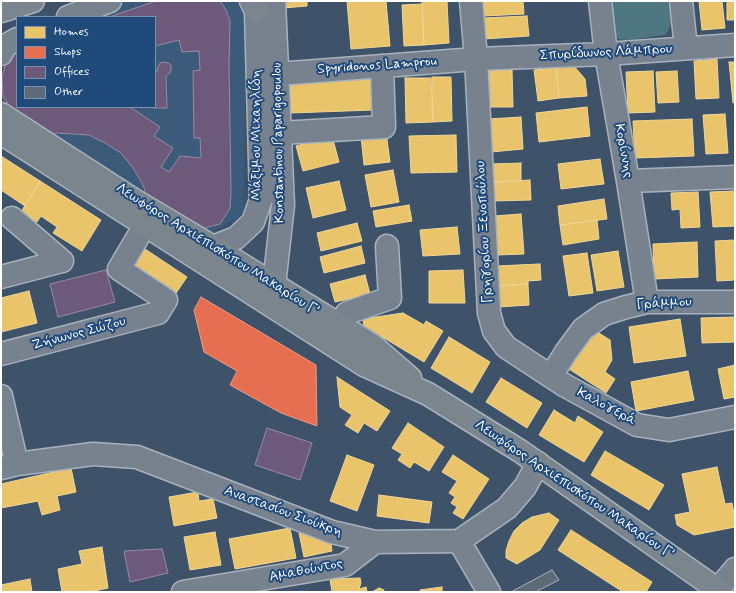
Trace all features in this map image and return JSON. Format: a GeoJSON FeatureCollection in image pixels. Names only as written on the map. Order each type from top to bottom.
{"type":"FeatureCollection","features":[{"type":"Feature","properties":{"kind":"main road"},"geometry":{"type":"LineString","coordinates":[[1,11],[33,1]]}},
{"type":"Feature","properties":{"kind":"main road","name":"Λεωφόρος Αρχιεπισκόπου Μακαρίου Γ’"},"geometry":{"type":"LineString","coordinates":[[2,118],[372,345],[428,394]]}},
{"type":"Feature","properties":{"kind":"main road","name":"Λεωφόρος Αρχιεπισκόπου Μακαρίου Γ’"},"geometry":{"type":"LineString","coordinates":[[2,118],[145,225],[364,365],[428,394],[538,463],[720,591]]}},
{"type":"Feature","properties":{"kind":"street"},"geometry":{"type":"LineString","coordinates":[[71,16],[110,1]]}},
{"type":"Feature","properties":{"kind":"street","name":"Γρηγορίου Ξενοπούλου"},"geometry":{"type":"LineString","coordinates":[[471,1],[476,59],[489,313],[494,331],[506,347],[551,376]]}},
{"type":"Feature","properties":{"kind":"street","name":"Κορίννης"},"geometry":{"type":"LineString","coordinates":[[600,1],[606,54],[647,302]]}},
{"type":"Feature","properties":{"kind":"street"},"geometry":{"type":"LineString","coordinates":[[681,1],[686,48]]}},
{"type":"Feature","properties":{"kind":"street","name":"Konstantinou Paparigopoulou"},"geometry":{"type":"LineString","coordinates":[[259,3],[278,74],[283,205],[274,285]]}},
{"type":"Feature","properties":{"kind":"street","name":"Μάξιμου Μιχαηλίδη"},"geometry":{"type":"LineString","coordinates":[[213,247],[236,238],[253,222],[260,199],[259,3]]}},
{"type":"Feature","properties":{"kind":"street"},"geometry":{"type":"LineString","coordinates":[[1,54],[5,46],[16,40]]}},
{"type":"Feature","properties":{"kind":"street","name":"Σπυρίδωνος Λάμπρου"},"geometry":{"type":"LineString","coordinates":[[476,59],[606,54],[735,45]]}},
{"type":"Feature","properties":{"kind":"street","name":"Spyridonos Lamprou"},"geometry":{"type":"LineString","coordinates":[[278,74],[476,59]]}},
{"type":"Feature","properties":{"kind":"street"},"geometry":{"type":"LineString","coordinates":[[280,133],[384,127],[382,66]]}},
{"type":"Feature","properties":{"kind":"street"},"geometry":{"type":"LineString","coordinates":[[628,181],[735,177]]}},
{"type":"Feature","properties":{"kind":"street"},"geometry":{"type":"LineString","coordinates":[[1,277],[62,261],[12,218]]}},
{"type":"Feature","properties":{"kind":"street","name":"Ζήνωνος Σώζου"},"geometry":{"type":"LineString","coordinates":[[1,354],[158,313],[166,300],[119,269],[145,225]]}},
{"type":"Feature","properties":{"kind":"street"},"geometry":{"type":"LineString","coordinates":[[339,325],[347,313],[390,298],[387,246]]}},
{"type":"Feature","properties":{"kind":"street","name":"Γράμμου"},"geometry":{"type":"LineString","coordinates":[[551,376],[583,329],[604,314],[647,302],[735,302]]}},
{"type":"Feature","properties":{"kind":"street","name":"Καλογερά"},"geometry":{"type":"LineString","coordinates":[[551,376],[564,385],[637,425],[669,430],[735,417]]}},
{"type":"Feature","properties":{"kind":"street"},"geometry":{"type":"LineString","coordinates":[[1,396],[9,466]]}},
{"type":"Feature","properties":{"kind":"street","name":"Αναστασίου Σιούκρη"},"geometry":{"type":"LineString","coordinates":[[9,466],[93,454],[137,457],[332,532],[375,542],[459,541]]}},
{"type":"Feature","properties":{"kind":"street"},"geometry":{"type":"LineString","coordinates":[[489,592],[459,541],[507,508],[525,487],[538,463]]}},
{"type":"Feature","properties":{"kind":"street","name":"Αμαθούντος"},"geometry":{"type":"LineString","coordinates":[[183,592],[345,565],[375,542]]}},
{"type":"Feature","properties":{"kind":"street"},"geometry":{"type":"LineString","coordinates":[[720,591],[735,569]]}},
{"type":"Feature","properties":{"kind":"shaded area"},"geometry":{"type":"Polygon","coordinates":[[[130,1],[241,1],[247,5],[243,214],[204,236],[6,114],[1,100],[1,65],[16,44],[16,108],[156,108],[156,16],[90,16],[130,1]]]}},
{"type":"Feature","properties":{"kind":"green space"},"geometry":{"type":"Polygon","coordinates":[[[610,1],[668,1],[671,23],[668,31],[665,35],[627,40],[619,39],[613,31],[610,1]]]}},
{"type":"Feature","properties":{"kind":"building: Homes"},"geometry":{"type":"Polygon","coordinates":[[[283,1],[307,1],[307,6],[283,8],[283,1]]]}},
{"type":"Feature","properties":{"kind":"building: Homes"},"geometry":{"type":"Polygon","coordinates":[[[347,1],[386,1],[390,46],[351,49],[347,1]]]}},
{"type":"Feature","properties":{"kind":"building: Homes"},"geometry":{"type":"Polygon","coordinates":[[[422,1],[447,1],[449,43],[424,45],[422,1]]]}},
{"type":"Feature","properties":{"kind":"building: Homes"},"geometry":{"type":"Polygon","coordinates":[[[482,1],[523,1],[524,14],[483,16],[482,1]]]}},
{"type":"Feature","properties":{"kind":"building: Homes"},"geometry":{"type":"Polygon","coordinates":[[[699,1],[722,1],[725,28],[702,30],[699,1]]]}},
{"type":"Feature","properties":{"kind":"building: Homes"},"geometry":{"type":"Polygon","coordinates":[[[727,1],[735,1],[735,20],[727,20],[727,1]]]}},
{"type":"Feature","properties":{"kind":"building: Homes"},"geometry":{"type":"Polygon","coordinates":[[[422,4],[424,45],[404,46],[402,5],[422,4]]]}},
{"type":"Feature","properties":{"kind":"building: Homes"},"geometry":{"type":"Polygon","coordinates":[[[527,16],[529,36],[484,39],[483,18],[527,16]]]}},
{"type":"Feature","properties":{"kind":"building: Homes"},"geometry":{"type":"Polygon","coordinates":[[[717,59],[719,98],[696,99],[694,61],[717,59]]]}},
{"type":"Feature","properties":{"kind":"building: Homes"},"geometry":{"type":"Polygon","coordinates":[[[729,62],[735,62],[735,102],[733,103],[729,62]]]}},
{"type":"Feature","properties":{"kind":"building: Homes"},"geometry":{"type":"Polygon","coordinates":[[[573,65],[585,79],[587,96],[559,98],[556,68],[573,65]]]}},
{"type":"Feature","properties":{"kind":"building: Homes"},"geometry":{"type":"Polygon","coordinates":[[[556,68],[559,98],[538,101],[534,70],[556,68]]]}},
{"type":"Feature","properties":{"kind":"building: Homes"},"geometry":{"type":"Polygon","coordinates":[[[512,70],[513,107],[487,107],[486,71],[512,70]]]}},
{"type":"Feature","properties":{"kind":"building: Homes"},"geometry":{"type":"Polygon","coordinates":[[[653,71],[655,112],[628,113],[626,72],[653,71]]]}},
{"type":"Feature","properties":{"kind":"building: Homes"},"geometry":{"type":"Polygon","coordinates":[[[677,71],[679,102],[658,103],[656,72],[677,71]]]}},
{"type":"Feature","properties":{"kind":"building: Homes"},"geometry":{"type":"Polygon","coordinates":[[[432,77],[451,77],[452,121],[433,122],[432,77]]]}},
{"type":"Feature","properties":{"kind":"building: Homes"},"geometry":{"type":"Polygon","coordinates":[[[405,78],[431,78],[433,122],[406,123],[405,78]]]}},
{"type":"Feature","properties":{"kind":"building: Homes"},"geometry":{"type":"Polygon","coordinates":[[[373,79],[374,110],[290,113],[288,82],[373,79]]]}},
{"type":"Feature","properties":{"kind":"building: Homes"},"geometry":{"type":"Polygon","coordinates":[[[587,107],[590,136],[539,142],[536,113],[587,107]]]}},
{"type":"Feature","properties":{"kind":"building: Homes"},"geometry":{"type":"Polygon","coordinates":[[[725,114],[728,153],[706,154],[703,115],[725,114]]]}},
{"type":"Feature","properties":{"kind":"building: Homes"},"geometry":{"type":"Polygon","coordinates":[[[521,117],[523,149],[491,152],[489,119],[521,117]]]}},
{"type":"Feature","properties":{"kind":"building: Homes"},"geometry":{"type":"Polygon","coordinates":[[[692,119],[694,156],[635,158],[633,121],[692,119]]]}},
{"type":"Feature","properties":{"kind":"building: Homes"},"geometry":{"type":"Polygon","coordinates":[[[386,132],[390,162],[364,165],[361,136],[386,132]]]}},
{"type":"Feature","properties":{"kind":"building: Homes"},"geometry":{"type":"Polygon","coordinates":[[[456,135],[457,172],[411,173],[409,136],[456,135]]]}},
{"type":"Feature","properties":{"kind":"building: Homes"},"geometry":{"type":"Polygon","coordinates":[[[332,136],[339,162],[303,171],[296,146],[332,136]]]}},
{"type":"Feature","properties":{"kind":"building: Homes"},"geometry":{"type":"Polygon","coordinates":[[[1,156],[40,181],[25,206],[1,190],[1,156]]]}},
{"type":"Feature","properties":{"kind":"building: Homes"},"geometry":{"type":"Polygon","coordinates":[[[600,159],[604,184],[561,189],[558,164],[600,159]]]}},
{"type":"Feature","properties":{"kind":"building: Homes"},"geometry":{"type":"Polygon","coordinates":[[[521,163],[521,181],[493,182],[492,164],[521,163]]]}},
{"type":"Feature","properties":{"kind":"building: Homes"},"geometry":{"type":"Polygon","coordinates":[[[393,170],[399,202],[371,207],[365,175],[393,170]]]}},
{"type":"Feature","properties":{"kind":"building: Homes"},"geometry":{"type":"Polygon","coordinates":[[[530,180],[531,200],[493,201],[493,182],[530,180]]]}},
{"type":"Feature","properties":{"kind":"building: Homes"},"geometry":{"type":"Polygon","coordinates":[[[40,181],[101,220],[82,251],[53,233],[57,227],[41,216],[37,222],[21,212],[40,181]]]}},
{"type":"Feature","properties":{"kind":"building: Homes"},"geometry":{"type":"Polygon","coordinates":[[[339,181],[346,210],[313,218],[306,188],[339,181]]]}},
{"type":"Feature","properties":{"kind":"building: Homes"},"geometry":{"type":"Polygon","coordinates":[[[735,191],[735,226],[713,227],[710,192],[735,191]]]}},
{"type":"Feature","properties":{"kind":"building: Homes"},"geometry":{"type":"Polygon","coordinates":[[[698,192],[700,227],[681,228],[680,209],[672,210],[671,193],[698,192]]]}},
{"type":"Feature","properties":{"kind":"building: Homes"},"geometry":{"type":"Polygon","coordinates":[[[604,199],[607,219],[560,225],[558,206],[604,199]]]}},
{"type":"Feature","properties":{"kind":"building: Homes"},"geometry":{"type":"Polygon","coordinates":[[[409,205],[412,221],[376,227],[373,211],[409,205]]]}},
{"type":"Feature","properties":{"kind":"building: Homes"},"geometry":{"type":"Polygon","coordinates":[[[521,214],[524,254],[497,255],[494,216],[521,214]]]}},
{"type":"Feature","properties":{"kind":"building: Homes"},"geometry":{"type":"Polygon","coordinates":[[[597,220],[599,239],[563,245],[560,225],[597,220]]]}},
{"type":"Feature","properties":{"kind":"building: Homes"},"geometry":{"type":"Polygon","coordinates":[[[357,223],[362,241],[321,251],[317,233],[357,223]]]}},
{"type":"Feature","properties":{"kind":"building: Homes"},"geometry":{"type":"Polygon","coordinates":[[[457,227],[460,254],[423,256],[420,230],[457,227]]]}},
{"type":"Feature","properties":{"kind":"building: Homes"},"geometry":{"type":"Polygon","coordinates":[[[735,240],[735,280],[717,281],[715,241],[735,240]]]}},
{"type":"Feature","properties":{"kind":"building: Homes"},"geometry":{"type":"Polygon","coordinates":[[[697,242],[698,277],[654,279],[653,244],[697,242]]]}},
{"type":"Feature","properties":{"kind":"building: Homes"},"geometry":{"type":"Polygon","coordinates":[[[139,245],[187,277],[174,296],[126,264],[139,245]]]}},
{"type":"Feature","properties":{"kind":"building: Homes"},"geometry":{"type":"Polygon","coordinates":[[[361,246],[365,263],[324,273],[320,257],[361,246]]]}},
{"type":"Feature","properties":{"kind":"building: Homes"},"geometry":{"type":"Polygon","coordinates":[[[618,251],[624,287],[597,291],[591,255],[618,251]]]}},
{"type":"Feature","properties":{"kind":"building: Homes"},"geometry":{"type":"Polygon","coordinates":[[[587,253],[593,293],[569,296],[563,256],[587,253]]]}},
{"type":"Feature","properties":{"kind":"building: Homes"},"geometry":{"type":"Polygon","coordinates":[[[540,264],[541,280],[528,281],[528,284],[497,286],[496,266],[540,264]]]}},
{"type":"Feature","properties":{"kind":"building: Homes"},"geometry":{"type":"Polygon","coordinates":[[[463,270],[465,303],[429,303],[429,271],[463,270]]]}},
{"type":"Feature","properties":{"kind":"building: Homes"},"geometry":{"type":"Polygon","coordinates":[[[365,275],[370,294],[335,302],[330,284],[365,275]]]}},
{"type":"Feature","properties":{"kind":"building: Homes"},"geometry":{"type":"Polygon","coordinates":[[[528,284],[529,305],[499,307],[497,286],[528,284]]]}},
{"type":"Feature","properties":{"kind":"building: Homes"},"geometry":{"type":"Polygon","coordinates":[[[29,291],[37,323],[1,332],[1,298],[29,291]]]}},
{"type":"Feature","properties":{"kind":"building: Homes"},"geometry":{"type":"Polygon","coordinates":[[[403,313],[424,325],[426,321],[443,331],[424,362],[364,326],[363,319],[403,313]]]}},
{"type":"Feature","properties":{"kind":"building: Homes"},"geometry":{"type":"Polygon","coordinates":[[[735,317],[735,342],[702,343],[701,318],[735,317]]]}},
{"type":"Feature","properties":{"kind":"building: Homes"},"geometry":{"type":"Polygon","coordinates":[[[680,319],[686,356],[634,363],[629,327],[680,319]]]}},
{"type":"Feature","properties":{"kind":"building: Homes"},"geometry":{"type":"Polygon","coordinates":[[[594,330],[610,340],[612,360],[605,372],[615,379],[606,393],[569,369],[594,330]]]}},
{"type":"Feature","properties":{"kind":"building: Homes"},"geometry":{"type":"Polygon","coordinates":[[[449,337],[490,362],[472,393],[431,368],[449,337]]]}},
{"type":"Feature","properties":{"kind":"building: Homes"},"geometry":{"type":"Polygon","coordinates":[[[735,365],[735,397],[724,399],[718,369],[735,365]]]}},
{"type":"Feature","properties":{"kind":"building: Homes"},"geometry":{"type":"Polygon","coordinates":[[[688,371],[694,400],[636,411],[631,382],[688,371]]]}},
{"type":"Feature","properties":{"kind":"building: Homes"},"geometry":{"type":"Polygon","coordinates":[[[337,377],[390,411],[377,431],[364,423],[358,433],[345,425],[352,415],[340,407],[337,377]]]}},
{"type":"Feature","properties":{"kind":"building: Homes"},"geometry":{"type":"Polygon","coordinates":[[[501,378],[542,403],[527,428],[486,402],[501,378]]]}},
{"type":"Feature","properties":{"kind":"building: Homes"},"geometry":{"type":"Polygon","coordinates":[[[554,410],[575,423],[578,416],[603,432],[584,462],[539,435],[554,410]]]}},
{"type":"Feature","properties":{"kind":"building: Homes"},"geometry":{"type":"Polygon","coordinates":[[[408,423],[444,447],[429,471],[414,462],[410,468],[398,460],[402,454],[392,448],[408,423]]]}},
{"type":"Feature","properties":{"kind":"building: Homes"},"geometry":{"type":"Polygon","coordinates":[[[605,451],[664,485],[649,510],[591,475],[605,451]]]}},
{"type":"Feature","properties":{"kind":"building: Homes"},"geometry":{"type":"Polygon","coordinates":[[[347,455],[374,465],[357,511],[330,501],[347,455]]]}},
{"type":"Feature","properties":{"kind":"building: Homes"},"geometry":{"type":"Polygon","coordinates":[[[453,455],[489,479],[463,519],[453,513],[457,507],[451,503],[455,497],[449,493],[457,481],[442,472],[453,455]]]}},
{"type":"Feature","properties":{"kind":"building: Homes"},"geometry":{"type":"Polygon","coordinates":[[[717,467],[725,504],[732,503],[735,527],[694,535],[677,525],[675,515],[690,512],[682,474],[717,467]]]}},
{"type":"Feature","properties":{"kind":"building: Homes"},"geometry":{"type":"Polygon","coordinates":[[[71,468],[76,492],[57,496],[60,510],[42,515],[38,501],[1,508],[1,484],[71,468]]]}},
{"type":"Feature","properties":{"kind":"building: Homes"},"geometry":{"type":"Polygon","coordinates":[[[198,492],[199,501],[213,499],[217,518],[174,526],[169,497],[198,492]]]}},
{"type":"Feature","properties":{"kind":"building: Homes"},"geometry":{"type":"Polygon","coordinates":[[[379,495],[432,502],[429,523],[377,516],[379,495]]]}},
{"type":"Feature","properties":{"kind":"building: Homes"},"geometry":{"type":"Polygon","coordinates":[[[549,513],[559,520],[540,550],[517,564],[506,558],[506,551],[514,531],[522,523],[532,517],[549,513]]]}},
{"type":"Feature","properties":{"kind":"building: Homes"},"geometry":{"type":"Polygon","coordinates":[[[290,528],[296,558],[235,569],[229,539],[290,528]]]}},
{"type":"Feature","properties":{"kind":"building: Homes"},"geometry":{"type":"Polygon","coordinates":[[[571,530],[652,582],[646,592],[623,592],[558,550],[571,530]]]}},
{"type":"Feature","properties":{"kind":"building: Homes"},"geometry":{"type":"Polygon","coordinates":[[[215,532],[221,565],[190,570],[184,537],[215,532]]]}},
{"type":"Feature","properties":{"kind":"building: Homes"},"geometry":{"type":"Polygon","coordinates":[[[306,532],[331,544],[332,551],[304,557],[299,533],[306,532]]]}},
{"type":"Feature","properties":{"kind":"building: Homes"},"geometry":{"type":"Polygon","coordinates":[[[102,547],[108,588],[90,592],[62,592],[58,569],[82,564],[79,551],[102,547]]]}},
{"type":"Feature","properties":{"kind":"building: Homes"},"geometry":{"type":"Polygon","coordinates":[[[360,578],[361,583],[359,589],[366,587],[367,592],[332,592],[330,579],[360,578]]]}},
{"type":"Feature","properties":{"kind":"building: Homes"},"geometry":{"type":"Polygon","coordinates":[[[30,579],[32,592],[1,592],[1,585],[30,579]]]}},
{"type":"Feature","properties":{"kind":"building: Homes"},"geometry":{"type":"Polygon","coordinates":[[[442,587],[442,592],[421,592],[420,590],[442,587]]]}},
{"type":"Feature","properties":{"kind":"building: Homes"},"geometry":{"type":"Polygon","coordinates":[[[379,588],[384,590],[384,592],[372,592],[379,588]]]}},
{"type":"Feature","properties":{"kind":"building: Shops"},"geometry":{"type":"Polygon","coordinates":[[[201,297],[316,365],[317,426],[281,413],[230,385],[237,371],[204,352],[194,310],[201,297]]]}},
{"type":"Feature","properties":{"kind":"building: Offices"},"geometry":{"type":"Polygon","coordinates":[[[156,1],[220,1],[226,10],[230,21],[229,64],[231,192],[230,208],[220,224],[204,228],[189,224],[143,194],[145,190],[141,181],[121,153],[89,135],[56,133],[52,138],[12,111],[3,96],[2,77],[6,62],[16,53],[16,108],[132,108],[160,127],[154,136],[173,148],[161,167],[169,172],[180,156],[201,158],[200,138],[194,138],[193,71],[200,70],[199,51],[182,52],[179,40],[156,46],[156,16],[112,16],[156,1]]]}},
{"type":"Feature","properties":{"kind":"building: Offices"},"geometry":{"type":"Polygon","coordinates":[[[164,62],[171,65],[170,73],[166,76],[167,108],[156,108],[156,71],[160,63],[164,62]]]}},
{"type":"Feature","properties":{"kind":"building: Offices"},"geometry":{"type":"Polygon","coordinates":[[[106,270],[115,302],[58,317],[50,284],[106,270]]]}},
{"type":"Feature","properties":{"kind":"building: Offices"},"geometry":{"type":"Polygon","coordinates":[[[267,428],[312,443],[300,480],[255,465],[267,428]]]}},
{"type":"Feature","properties":{"kind":"building: Offices"},"geometry":{"type":"Polygon","coordinates":[[[162,549],[168,573],[130,582],[124,551],[162,549]]]}},
{"type":"Feature","properties":{"kind":"building: Other"},"geometry":{"type":"Polygon","coordinates":[[[552,570],[559,580],[535,592],[511,592],[552,570]]]}}]}
